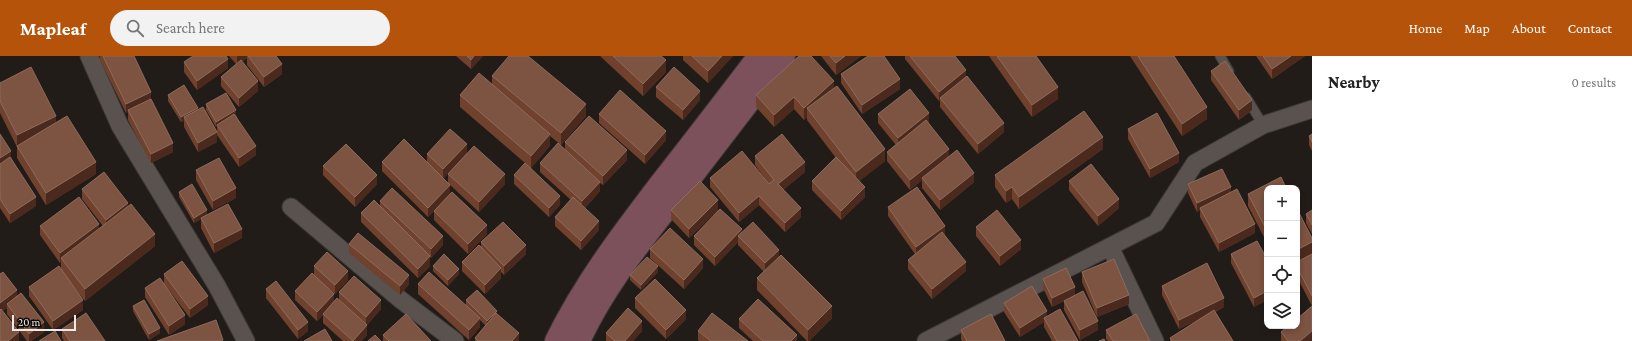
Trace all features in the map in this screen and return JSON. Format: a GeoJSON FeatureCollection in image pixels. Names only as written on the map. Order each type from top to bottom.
{"type":"FeatureCollection","features":[{"type":"Feature","properties":{"kind":"street"},"geometry":{"type":"LineString","coordinates":[[89,56],[120,126],[217,286],[246,341]]}},
{"type":"Feature","properties":{"kind":"street"},"geometry":{"type":"LineString","coordinates":[[556,341],[568,315],[620,237],[760,56]]}},
{"type":"Feature","properties":{"kind":"street"},"geometry":{"type":"LineString","coordinates":[[579,341],[587,323],[609,286],[638,245],[784,56]]}},
{"type":"Feature","properties":{"kind":"street"},"geometry":{"type":"LineString","coordinates":[[926,341],[1156,222],[1195,163],[1263,125],[1312,109]]}},
{"type":"Feature","properties":{"kind":"street"},"geometry":{"type":"LineString","coordinates":[[291,207],[401,300],[455,341]]}},
{"type":"Feature","properties":{"kind":"street"},"geometry":{"type":"LineString","coordinates":[[1110,247],[1155,341]]}},
{"type":"Feature","properties":{"kind":"lane"},"geometry":{"type":"LineString","coordinates":[[1220,56],[1263,125]]}},
{"type":"Feature","properties":{"kind":"building"},"geometry":{"type":"Polygon","coordinates":[[[103,56],[134,56],[151,92],[126,104],[103,56]]]}},
{"type":"Feature","properties":{"kind":"building"},"geometry":{"type":"Polygon","coordinates":[[[193,56],[226,56],[228,59],[197,81],[184,62],[193,56]]]}},
{"type":"Feature","properties":{"kind":"building"},"geometry":{"type":"Polygon","coordinates":[[[248,56],[276,56],[282,64],[264,77],[248,56]]]}},
{"type":"Feature","properties":{"kind":"building"},"geometry":{"type":"Polygon","coordinates":[[[467,56],[474,56],[471,60],[467,56]]]}},
{"type":"Feature","properties":{"kind":"building"},"geometry":{"type":"Polygon","coordinates":[[[509,56],[528,56],[586,104],[561,133],[492,76],[509,56]]]}},
{"type":"Feature","properties":{"kind":"building"},"geometry":{"type":"Polygon","coordinates":[[[613,56],[661,56],[666,60],[643,84],[613,56]]]}},
{"type":"Feature","properties":{"kind":"building"},"geometry":{"type":"Polygon","coordinates":[[[692,56],[722,56],[708,71],[692,56]]]}},
{"type":"Feature","properties":{"kind":"building"},"geometry":{"type":"Polygon","coordinates":[[[799,56],[811,56],[834,81],[804,108],[794,97],[774,115],[756,95],[799,56]]]}},
{"type":"Feature","properties":{"kind":"building"},"geometry":{"type":"Polygon","coordinates":[[[830,56],[845,56],[836,63],[830,56]]]}},
{"type":"Feature","properties":{"kind":"building"},"geometry":{"type":"Polygon","coordinates":[[[868,56],[884,56],[900,79],[862,105],[841,74],[868,56]]]}},
{"type":"Feature","properties":{"kind":"building"},"geometry":{"type":"Polygon","coordinates":[[[910,56],[955,56],[966,70],[939,92],[910,56]]]}},
{"type":"Feature","properties":{"kind":"building"},"geometry":{"type":"Polygon","coordinates":[[[997,56],[1036,56],[1058,87],[1032,105],[997,56]]]}},
{"type":"Feature","properties":{"kind":"building"},"geometry":{"type":"Polygon","coordinates":[[[1138,56],[1174,56],[1207,107],[1182,124],[1138,56]]]}},
{"type":"Feature","properties":{"kind":"building"},"geometry":{"type":"Polygon","coordinates":[[[1263,56],[1291,56],[1272,69],[1263,56]]]}},
{"type":"Feature","properties":{"kind":"building"},"geometry":{"type":"Polygon","coordinates":[[[241,60],[258,81],[239,98],[221,77],[241,60]]]}},
{"type":"Feature","properties":{"kind":"building"},"geometry":{"type":"Polygon","coordinates":[[[1225,61],[1252,100],[1239,110],[1211,71],[1225,61]]]}},
{"type":"Feature","properties":{"kind":"building"},"geometry":{"type":"Polygon","coordinates":[[[31,67],[56,116],[17,135],[0,101],[0,83],[31,67]]]}},
{"type":"Feature","properties":{"kind":"building"},"geometry":{"type":"Polygon","coordinates":[[[674,67],[700,91],[683,110],[656,87],[674,67]]]}},
{"type":"Feature","properties":{"kind":"building"},"geometry":{"type":"Polygon","coordinates":[[[479,73],[550,134],[531,156],[460,95],[479,73]]]}},
{"type":"Feature","properties":{"kind":"building"},"geometry":{"type":"Polygon","coordinates":[[[967,76],[1004,123],[978,144],[940,98],[967,76]]]}},
{"type":"Feature","properties":{"kind":"building"},"geometry":{"type":"Polygon","coordinates":[[[184,85],[198,108],[181,117],[168,95],[184,85]]]}},
{"type":"Feature","properties":{"kind":"building"},"geometry":{"type":"Polygon","coordinates":[[[837,86],[885,149],[856,172],[807,108],[837,86]]]}},
{"type":"Feature","properties":{"kind":"building"},"geometry":{"type":"Polygon","coordinates":[[[910,89],[929,113],[898,138],[878,114],[910,89]]]}},
{"type":"Feature","properties":{"kind":"building"},"geometry":{"type":"Polygon","coordinates":[[[620,90],[666,131],[645,155],[599,114],[620,90]]]}},
{"type":"Feature","properties":{"kind":"building"},"geometry":{"type":"Polygon","coordinates":[[[226,93],[236,110],[216,122],[206,104],[226,93]]]}},
{"type":"Feature","properties":{"kind":"building"},"geometry":{"type":"Polygon","coordinates":[[[151,99],[173,143],[151,154],[128,110],[151,99]]]}},
{"type":"Feature","properties":{"kind":"building"},"geometry":{"type":"Polygon","coordinates":[[[203,107],[217,132],[198,143],[184,117],[203,107]]]}},
{"type":"Feature","properties":{"kind":"building"},"geometry":{"type":"Polygon","coordinates":[[[1084,111],[1103,137],[1019,197],[1012,187],[1006,191],[995,175],[1084,111]]]}},
{"type":"Feature","properties":{"kind":"building"},"geometry":{"type":"Polygon","coordinates":[[[1157,113],[1179,153],[1150,169],[1128,129],[1157,113]]]}},
{"type":"Feature","properties":{"kind":"building"},"geometry":{"type":"Polygon","coordinates":[[[234,114],[256,146],[239,158],[217,125],[234,114]]]}},
{"type":"Feature","properties":{"kind":"building"},"geometry":{"type":"Polygon","coordinates":[[[67,116],[96,162],[46,193],[17,146],[67,116]]]}},
{"type":"Feature","properties":{"kind":"building"},"geometry":{"type":"Polygon","coordinates":[[[589,116],[627,150],[603,176],[565,142],[589,116]]]}},
{"type":"Feature","properties":{"kind":"building"},"geometry":{"type":"Polygon","coordinates":[[[926,120],[949,149],[910,180],[887,152],[926,120]]]}},
{"type":"Feature","properties":{"kind":"building"},"geometry":{"type":"Polygon","coordinates":[[[450,129],[467,144],[443,169],[427,154],[450,129]]]}},
{"type":"Feature","properties":{"kind":"building"},"geometry":{"type":"Polygon","coordinates":[[[0,134],[11,151],[0,158],[0,134]]]}},
{"type":"Feature","properties":{"kind":"building"},"geometry":{"type":"Polygon","coordinates":[[[782,134],[805,162],[778,184],[801,208],[785,223],[759,196],[739,213],[710,178],[742,151],[769,184],[774,180],[755,156],[782,134]]]}},
{"type":"Feature","properties":{"kind":"building"},"geometry":{"type":"Polygon","coordinates":[[[1312,134],[1312,142],[1309,136],[1312,134]]]}},
{"type":"Feature","properties":{"kind":"building"},"geometry":{"type":"Polygon","coordinates":[[[404,139],[450,185],[428,208],[382,162],[404,139]]]}},
{"type":"Feature","properties":{"kind":"building"},"geometry":{"type":"Polygon","coordinates":[[[558,143],[600,182],[582,201],[540,163],[558,143]]]}},
{"type":"Feature","properties":{"kind":"building"},"geometry":{"type":"Polygon","coordinates":[[[346,144],[377,175],[355,197],[323,166],[346,144]]]}},
{"type":"Feature","properties":{"kind":"building"},"geometry":{"type":"Polygon","coordinates":[[[474,146],[505,174],[479,202],[448,174],[474,146]]]}},
{"type":"Feature","properties":{"kind":"building"},"geometry":{"type":"Polygon","coordinates":[[[957,150],[974,173],[940,200],[922,178],[957,150]]]}},
{"type":"Feature","properties":{"kind":"building"},"geometry":{"type":"Polygon","coordinates":[[[10,157],[36,197],[10,214],[0,199],[0,164],[10,157]]]}},
{"type":"Feature","properties":{"kind":"building"},"geometry":{"type":"Polygon","coordinates":[[[836,157],[865,187],[841,211],[812,181],[836,157]]]}},
{"type":"Feature","properties":{"kind":"building"},"geometry":{"type":"Polygon","coordinates":[[[219,158],[236,188],[213,201],[196,170],[219,158]]]}},
{"type":"Feature","properties":{"kind":"building"},"geometry":{"type":"Polygon","coordinates":[[[525,163],[560,196],[549,208],[514,175],[525,163]]]}},
{"type":"Feature","properties":{"kind":"building"},"geometry":{"type":"Polygon","coordinates":[[[1091,164],[1119,199],[1098,216],[1069,181],[1091,164]]]}},
{"type":"Feature","properties":{"kind":"building"},"geometry":{"type":"Polygon","coordinates":[[[1222,169],[1231,187],[1197,203],[1188,184],[1222,169]]]}},
{"type":"Feature","properties":{"kind":"building"},"geometry":{"type":"Polygon","coordinates":[[[104,172],[128,203],[106,220],[82,189],[104,172]]]}},
{"type":"Feature","properties":{"kind":"building"},"geometry":{"type":"Polygon","coordinates":[[[1281,177],[1285,185],[1265,185],[1281,177]]]}},
{"type":"Feature","properties":{"kind":"building"},"geometry":{"type":"Polygon","coordinates":[[[700,181],[718,200],[689,229],[671,210],[700,181]]]}},
{"type":"Feature","properties":{"kind":"building"},"geometry":{"type":"Polygon","coordinates":[[[192,184],[207,210],[194,218],[179,192],[192,184]]]}},
{"type":"Feature","properties":{"kind":"building"},"geometry":{"type":"Polygon","coordinates":[[[1264,186],[1264,225],[1248,194],[1264,186]]]}},
{"type":"Feature","properties":{"kind":"building"},"geometry":{"type":"Polygon","coordinates":[[[917,187],[945,226],[916,247],[888,207],[917,187]]]}},
{"type":"Feature","properties":{"kind":"building"},"geometry":{"type":"Polygon","coordinates":[[[392,188],[443,236],[431,249],[380,201],[392,188]]]}},
{"type":"Feature","properties":{"kind":"building"},"geometry":{"type":"Polygon","coordinates":[[[1237,189],[1255,224],[1219,243],[1200,208],[1237,189]]]}},
{"type":"Feature","properties":{"kind":"building"},"geometry":{"type":"Polygon","coordinates":[[[452,192],[487,225],[468,244],[434,211],[452,192]]]}},
{"type":"Feature","properties":{"kind":"building"},"geometry":{"type":"Polygon","coordinates":[[[79,197],[99,224],[60,253],[40,226],[79,197]]]}},
{"type":"Feature","properties":{"kind":"building"},"geometry":{"type":"Polygon","coordinates":[[[573,197],[599,221],[581,241],[555,217],[573,197]]]}},
{"type":"Feature","properties":{"kind":"building"},"geometry":{"type":"Polygon","coordinates":[[[374,200],[430,256],[418,269],[361,213],[374,200]]]}},
{"type":"Feature","properties":{"kind":"building"},"geometry":{"type":"Polygon","coordinates":[[[131,204],[155,234],[85,289],[61,258],[131,204]]]}},
{"type":"Feature","properties":{"kind":"building"},"geometry":{"type":"Polygon","coordinates":[[[228,204],[242,229],[214,243],[201,218],[228,204]]]}},
{"type":"Feature","properties":{"kind":"building"},"geometry":{"type":"Polygon","coordinates":[[[720,209],[742,229],[715,257],[694,236],[720,209]]]}},
{"type":"Feature","properties":{"kind":"building"},"geometry":{"type":"Polygon","coordinates":[[[997,210],[1021,240],[1000,256],[976,227],[997,210]]]}},
{"type":"Feature","properties":{"kind":"building"},"geometry":{"type":"Polygon","coordinates":[[[1312,210],[1312,225],[1306,214],[1312,210]]]}},
{"type":"Feature","properties":{"kind":"building"},"geometry":{"type":"Polygon","coordinates":[[[1300,215],[1312,238],[1312,242],[1300,248],[1300,215]]]}},
{"type":"Feature","properties":{"kind":"building"},"geometry":{"type":"Polygon","coordinates":[[[503,222],[526,245],[504,266],[481,242],[503,222]]]}},
{"type":"Feature","properties":{"kind":"building"},"geometry":{"type":"Polygon","coordinates":[[[753,222],[779,250],[765,263],[738,236],[753,222]]]}},
{"type":"Feature","properties":{"kind":"building"},"geometry":{"type":"Polygon","coordinates":[[[670,228],[703,259],[684,280],[650,249],[670,228]]]}},
{"type":"Feature","properties":{"kind":"building"},"geometry":{"type":"Polygon","coordinates":[[[942,232],[966,262],[932,289],[908,260],[942,232]]]}},
{"type":"Feature","properties":{"kind":"building"},"geometry":{"type":"Polygon","coordinates":[[[358,233],[409,275],[400,286],[349,244],[358,233]]]}},
{"type":"Feature","properties":{"kind":"building"},"geometry":{"type":"Polygon","coordinates":[[[1257,241],[1264,254],[1264,293],[1254,298],[1231,254],[1257,241]]]}},
{"type":"Feature","properties":{"kind":"building"},"geometry":{"type":"Polygon","coordinates":[[[479,245],[501,268],[485,285],[462,262],[479,245]]]}},
{"type":"Feature","properties":{"kind":"building"},"geometry":{"type":"Polygon","coordinates":[[[327,252],[348,271],[335,285],[314,266],[327,252]]]}},
{"type":"Feature","properties":{"kind":"building"},"geometry":{"type":"Polygon","coordinates":[[[444,254],[459,269],[448,280],[433,266],[444,254]]]}},
{"type":"Feature","properties":{"kind":"building"},"geometry":{"type":"Polygon","coordinates":[[[1312,254],[1312,296],[1300,273],[1300,260],[1312,254]]]}},
{"type":"Feature","properties":{"kind":"building"},"geometry":{"type":"Polygon","coordinates":[[[781,255],[832,306],[808,330],[757,278],[781,255]]]}},
{"type":"Feature","properties":{"kind":"building"},"geometry":{"type":"Polygon","coordinates":[[[647,257],[658,266],[641,285],[630,275],[647,257]]]}},
{"type":"Feature","properties":{"kind":"building"},"geometry":{"type":"Polygon","coordinates":[[[1114,259],[1129,295],[1097,308],[1082,272],[1114,259]]]}},
{"type":"Feature","properties":{"kind":"building"},"geometry":{"type":"Polygon","coordinates":[[[182,261],[208,296],[190,309],[164,274],[182,261]]]}},
{"type":"Feature","properties":{"kind":"building"},"geometry":{"type":"Polygon","coordinates":[[[1207,263],[1224,298],[1179,320],[1162,286],[1207,263]]]}},
{"type":"Feature","properties":{"kind":"building"},"geometry":{"type":"Polygon","coordinates":[[[59,266],[83,300],[53,321],[29,287],[59,266]]]}},
{"type":"Feature","properties":{"kind":"building"},"geometry":{"type":"Polygon","coordinates":[[[1066,268],[1075,287],[1052,298],[1043,279],[1066,268]]]}},
{"type":"Feature","properties":{"kind":"building"},"geometry":{"type":"Polygon","coordinates":[[[3,272],[17,290],[0,303],[0,274],[3,272]]]}},
{"type":"Feature","properties":{"kind":"building"},"geometry":{"type":"Polygon","coordinates":[[[429,272],[480,318],[469,330],[418,284],[429,272]]]}},
{"type":"Feature","properties":{"kind":"building"},"geometry":{"type":"Polygon","coordinates":[[[312,273],[334,294],[317,312],[295,291],[312,273]]]}},
{"type":"Feature","properties":{"kind":"building"},"geometry":{"type":"Polygon","coordinates":[[[354,276],[381,300],[366,317],[339,292],[354,276]]]}},
{"type":"Feature","properties":{"kind":"building"},"geometry":{"type":"Polygon","coordinates":[[[160,278],[185,315],[169,326],[145,288],[160,278]]]}},
{"type":"Feature","properties":{"kind":"building"},"geometry":{"type":"Polygon","coordinates":[[[655,279],[686,310],[666,330],[635,298],[655,279]]]}},
{"type":"Feature","properties":{"kind":"building"},"geometry":{"type":"Polygon","coordinates":[[[276,281],[308,322],[298,330],[266,289],[276,281]]]}},
{"type":"Feature","properties":{"kind":"building"},"geometry":{"type":"Polygon","coordinates":[[[1032,286],[1047,311],[1020,328],[1004,303],[1032,286]]]}},
{"type":"Feature","properties":{"kind":"building"},"geometry":{"type":"Polygon","coordinates":[[[477,290],[497,311],[487,321],[466,300],[477,290]]]}},
{"type":"Feature","properties":{"kind":"building"},"geometry":{"type":"Polygon","coordinates":[[[1083,291],[1098,321],[1080,330],[1064,301],[1083,291]]]}},
{"type":"Feature","properties":{"kind":"building"},"geometry":{"type":"Polygon","coordinates":[[[21,293],[44,322],[29,334],[7,304],[21,293]]]}},
{"type":"Feature","properties":{"kind":"building"},"geometry":{"type":"Polygon","coordinates":[[[337,298],[367,325],[353,341],[323,314],[337,298]]]}},
{"type":"Feature","properties":{"kind":"building"},"geometry":{"type":"Polygon","coordinates":[[[758,299],[797,335],[791,341],[763,341],[739,319],[758,299]]]}},
{"type":"Feature","properties":{"kind":"building"},"geometry":{"type":"Polygon","coordinates":[[[144,300],[160,328],[149,334],[133,306],[144,300]]]}},
{"type":"Feature","properties":{"kind":"building"},"geometry":{"type":"Polygon","coordinates":[[[1312,306],[1312,331],[1300,341],[1288,341],[1281,332],[1284,329],[1300,329],[1300,316],[1312,306]]]}},
{"type":"Feature","properties":{"kind":"building"},"geometry":{"type":"Polygon","coordinates":[[[628,308],[642,321],[625,341],[615,341],[606,333],[628,308]]]}},
{"type":"Feature","properties":{"kind":"building"},"geometry":{"type":"Polygon","coordinates":[[[1,309],[19,332],[8,341],[0,341],[1,309]]]}},
{"type":"Feature","properties":{"kind":"building"},"geometry":{"type":"Polygon","coordinates":[[[1060,309],[1078,341],[1057,341],[1044,318],[1060,309]]]}},
{"type":"Feature","properties":{"kind":"building"},"geometry":{"type":"Polygon","coordinates":[[[1214,310],[1233,341],[1172,341],[1170,338],[1214,310]]]}},
{"type":"Feature","properties":{"kind":"building"},"geometry":{"type":"Polygon","coordinates":[[[86,313],[105,341],[70,341],[62,329],[86,313]]]}},
{"type":"Feature","properties":{"kind":"building"},"geometry":{"type":"Polygon","coordinates":[[[496,313],[519,333],[512,341],[478,341],[475,338],[496,313]]]}},
{"type":"Feature","properties":{"kind":"building"},"geometry":{"type":"Polygon","coordinates":[[[712,313],[748,341],[711,341],[698,331],[712,313]]]}},
{"type":"Feature","properties":{"kind":"building"},"geometry":{"type":"Polygon","coordinates":[[[406,314],[431,341],[389,341],[383,335],[406,314]]]}},
{"type":"Feature","properties":{"kind":"building"},"geometry":{"type":"Polygon","coordinates":[[[991,314],[1005,341],[967,341],[961,330],[991,314]]]}},
{"type":"Feature","properties":{"kind":"building"},"geometry":{"type":"Polygon","coordinates":[[[1136,314],[1150,341],[1113,341],[1106,330],[1136,314]]]}},
{"type":"Feature","properties":{"kind":"building"},"geometry":{"type":"Polygon","coordinates":[[[216,320],[223,340],[221,341],[157,341],[216,320]]]}},
{"type":"Feature","properties":{"kind":"building"},"geometry":{"type":"Polygon","coordinates":[[[325,329],[332,341],[304,341],[325,329]]]}},
{"type":"Feature","properties":{"kind":"building"},"geometry":{"type":"Polygon","coordinates":[[[55,331],[61,341],[39,341],[55,331]]]}},
{"type":"Feature","properties":{"kind":"building"},"geometry":{"type":"Polygon","coordinates":[[[375,335],[381,341],[368,341],[375,335]]]}}]}
